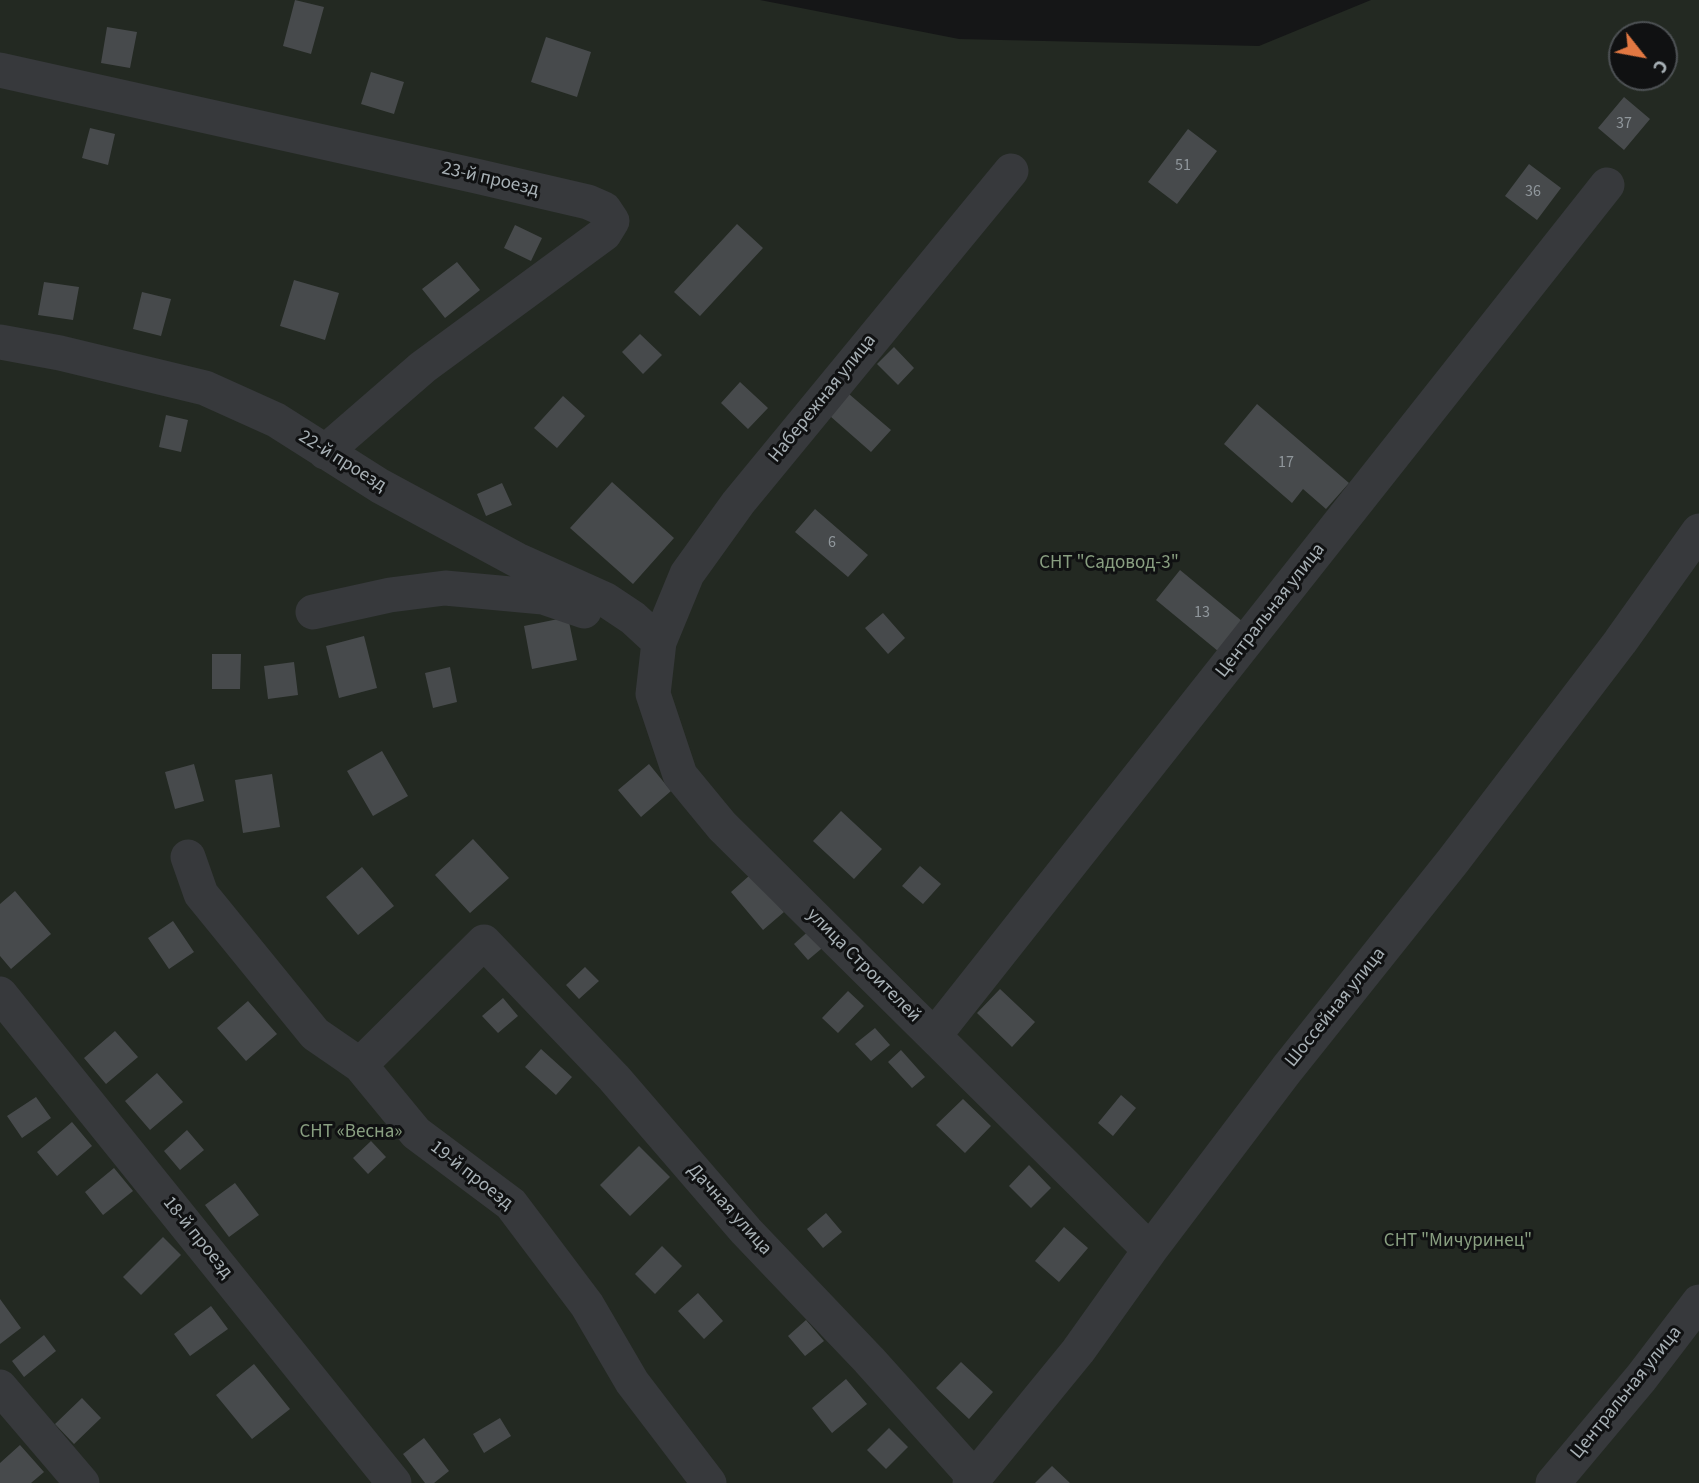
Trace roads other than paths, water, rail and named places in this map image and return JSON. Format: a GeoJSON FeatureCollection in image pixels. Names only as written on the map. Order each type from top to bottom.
{"type":"FeatureCollection","features":[{"type":"Feature","properties":{"kind":"street","name":"23-й проезд"},"geometry":{"type":"LineString","coordinates":[[0,70],[476,176],[588,202],[604,209],[612,221],[604,234],[422,367],[325,452]]}},
{"type":"Feature","properties":{"kind":"street","name":"Набережная улица"},"geometry":{"type":"LineString","coordinates":[[659,642],[687,574],[738,503],[1011,171]]}},
{"type":"Feature","properties":{"kind":"street","name":"Центральная улица"},"geometry":{"type":"LineString","coordinates":[[934,1037],[1607,185]]}},
{"type":"Feature","properties":{"kind":"street","name":"22-й проезд"},"geometry":{"type":"LineString","coordinates":[[0,342],[60,353],[205,388],[276,420],[380,486],[517,560],[606,600],[633,618],[659,642]]}},
{"type":"Feature","properties":{"kind":"street","name":"Шоссейная улица"},"geometry":{"type":"LineString","coordinates":[[972,1480],[1078,1351],[1150,1250],[1287,1069],[1461,850],[1620,642],[1699,531]]}},
{"type":"Feature","properties":{"kind":"street"},"geometry":{"type":"LineString","coordinates":[[313,612],[390,595],[445,588],[498,592],[543,597],[601,617],[659,642]]}},
{"type":"Feature","properties":{"kind":"street","name":"улица Строителей"},"geometry":{"type":"LineString","coordinates":[[659,642],[653,694],[680,775],[722,826],[1150,1250]]}},
{"type":"Feature","properties":{"kind":"street","name":"19-й проезд"},"geometry":{"type":"LineString","coordinates":[[188,857],[201,894],[315,1034],[360,1065],[416,1133],[511,1204],[587,1305],[632,1382],[709,1483]]}},
{"type":"Feature","properties":{"kind":"street","name":"Дачная улица"},"geometry":{"type":"LineString","coordinates":[[360,1065],[484,942],[614,1078],[746,1231],[869,1360],[972,1480]]}},
{"type":"Feature","properties":{"kind":"street","name":"18-й проезд"},"geometry":{"type":"LineString","coordinates":[[0,994],[394,1483]]}},
{"type":"Feature","properties":{"kind":"street","name":"Центральная улица"},"geometry":{"type":"LineString","coordinates":[[1553,1483],[1699,1302]]}},
{"type":"Feature","properties":{"kind":"street"},"geometry":{"type":"LineString","coordinates":[[0,1387],[82,1483]]}},
{"type":"Feature","properties":{"kind":"park label","name":"СНТ \"Садовод-3\""},"geometry":{"type":"Point","coordinates":[1109,564]}},
{"type":"Feature","properties":{"kind":"park label","name":"СНТ «Весна»"},"geometry":{"type":"Point","coordinates":[351,1133]}},
{"type":"Feature","properties":{"kind":"park label","name":"СНТ \"Мичуринец\""},"geometry":{"type":"Point","coordinates":[1458,1242]}}]}
